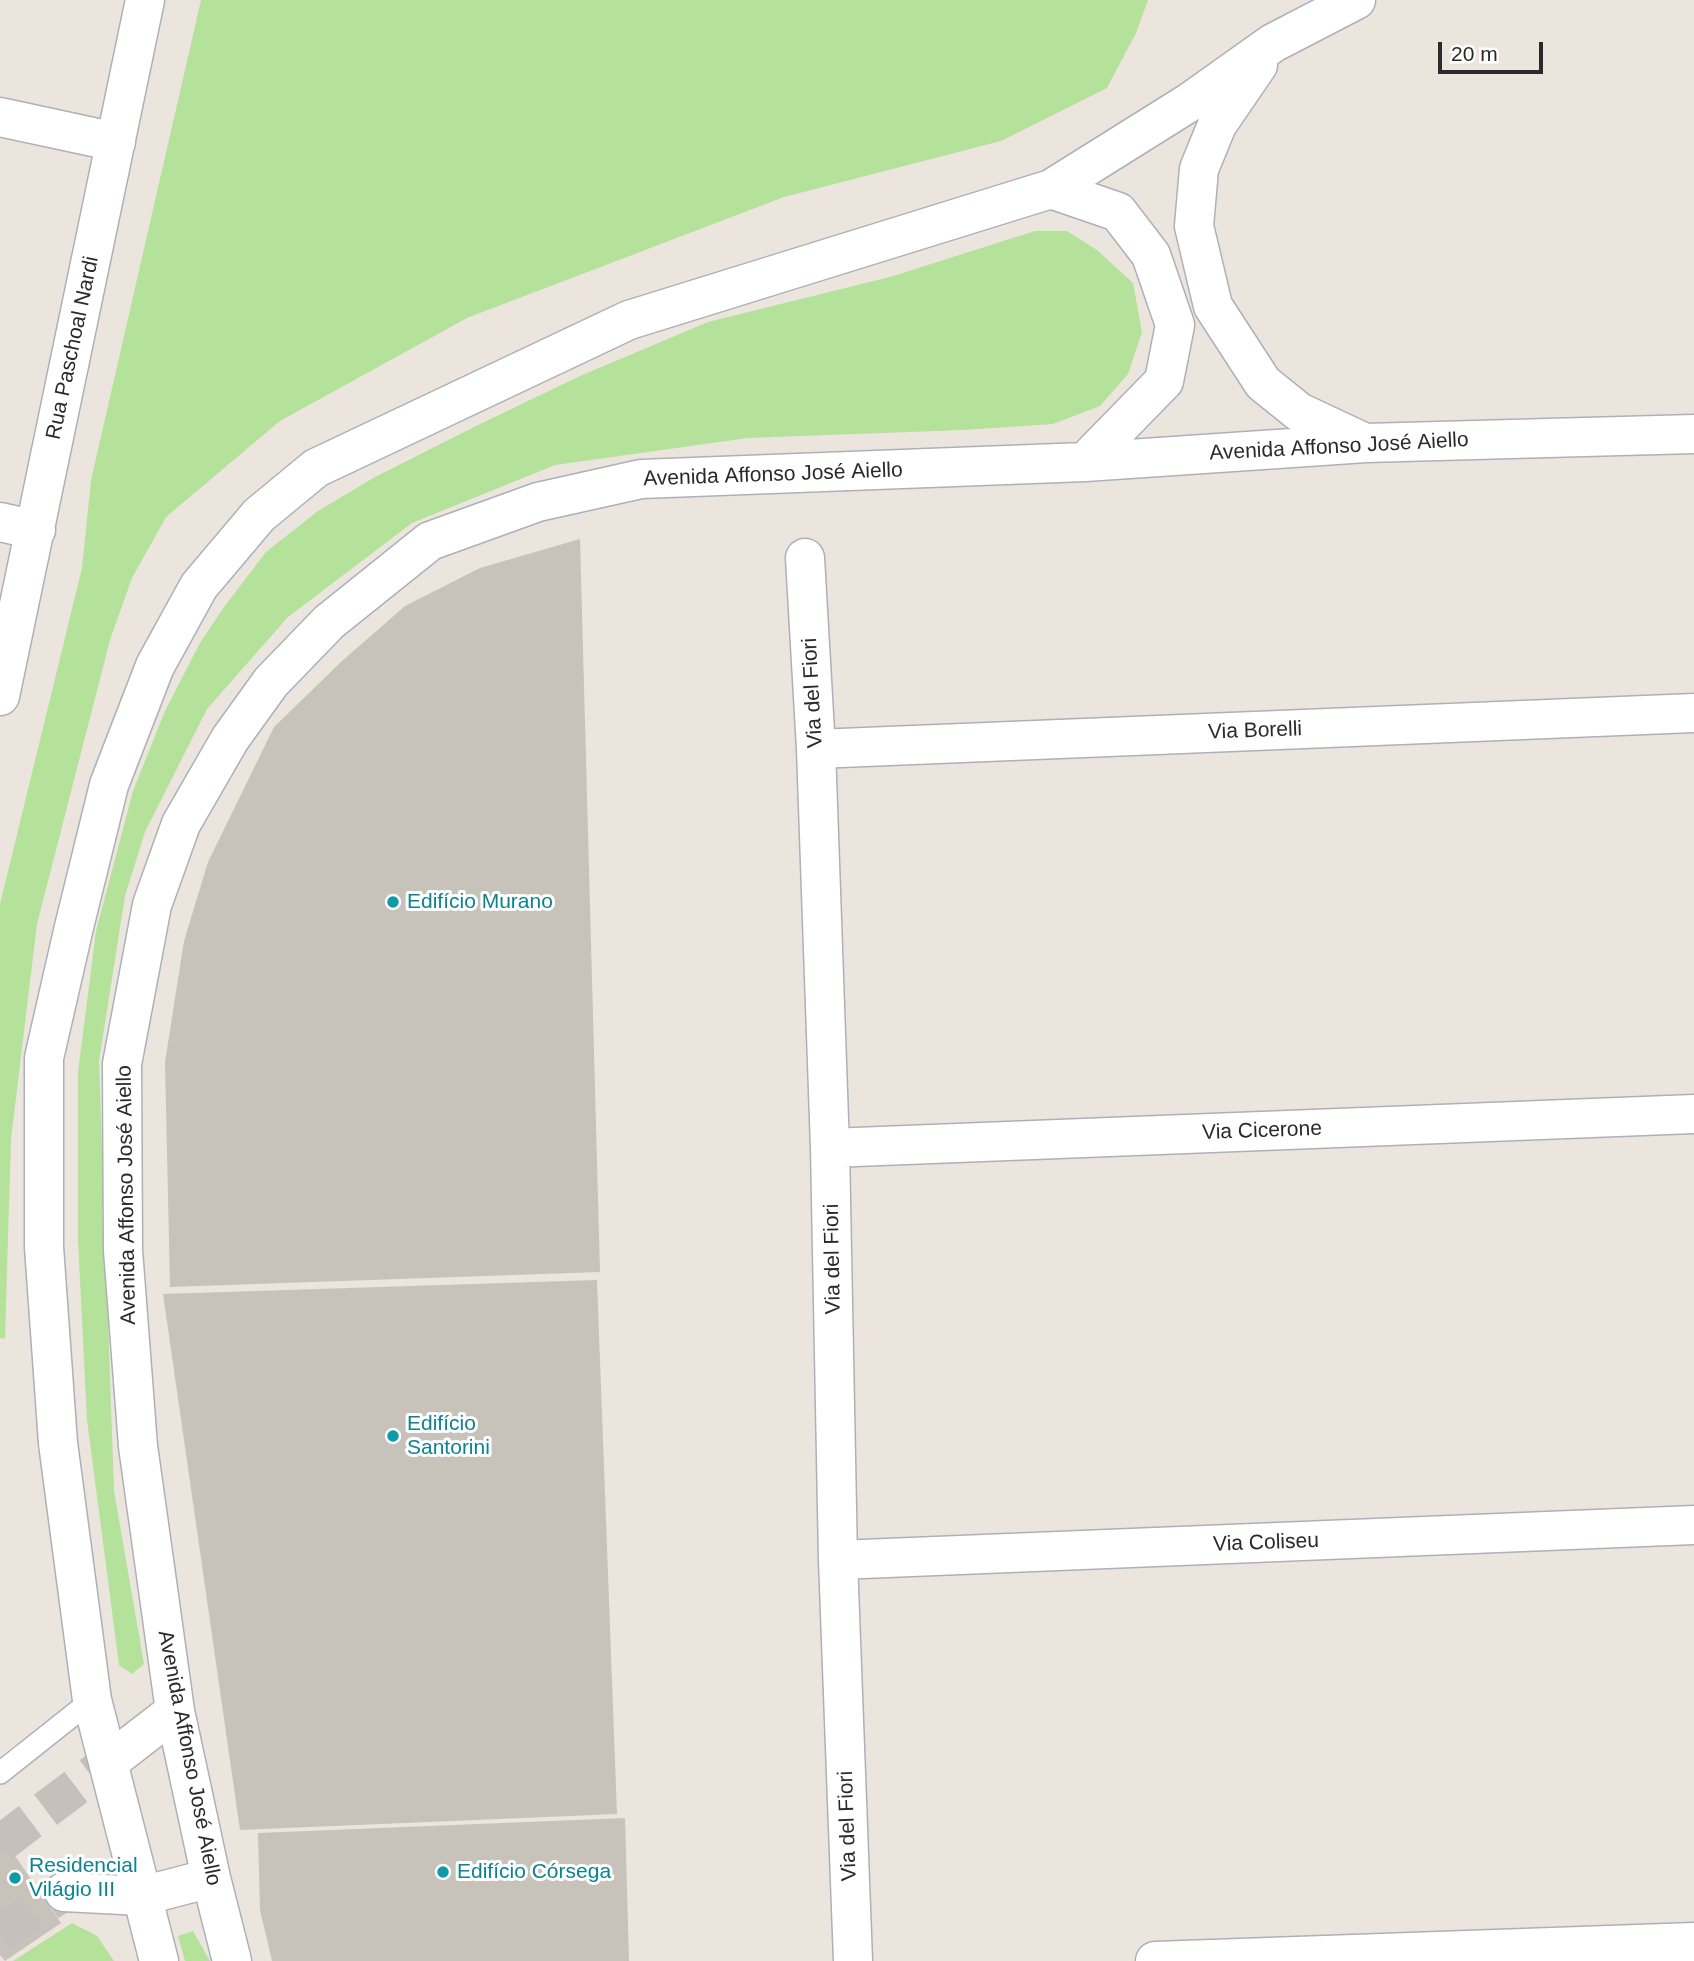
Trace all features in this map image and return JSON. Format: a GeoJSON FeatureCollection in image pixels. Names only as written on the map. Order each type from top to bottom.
{"type":"FeatureCollection","features":[{"type":"Feature","properties":{"kind":"street","name":"Rua Paschoal Nardi"},"geometry":{"type":"LineString","coordinates":[[0,696],[18,526],[116,142],[145,0]]}},
{"type":"Feature","properties":{"kind":"street"},"geometry":{"type":"LineString","coordinates":[[159,1961],[92,1700],[58,1443],[44,1247],[44,1058],[109,785],[155,666],[199,586],[258,515],[316,468],[629,320],[1051,189],[1191,102],[1273,43],[1356,0]]}},
{"type":"Feature","properties":{"kind":"street"},"geometry":{"type":"LineString","coordinates":[[1273,43],[1217,125],[1199,169],[1194,226],[1213,306],[1263,383],[1299,412],[1366,443]]}},
{"type":"Feature","properties":{"kind":"street"},"geometry":{"type":"LineString","coordinates":[[0,117],[116,142]]}},
{"type":"Feature","properties":{"kind":"street"},"geometry":{"type":"LineString","coordinates":[[1051,189],[1118,212],[1151,255],[1175,325],[1164,381],[1085,462]]}},
{"type":"Feature","properties":{"kind":"street","name":"Avenida Affonso José Aiello"},"geometry":{"type":"LineString","coordinates":[[232,1961],[175,1711],[138,1446],[123,1250],[122,1064],[152,905],[181,824],[230,739],[271,682],[329,622],[430,541],[538,502],[641,479],[1085,462],[1366,443],[1694,434]]}},
{"type":"Feature","properties":{"kind":"street","name":"Via del Fiori"},"geometry":{"type":"LineString","coordinates":[[805,558],[816,749],[830,1148],[838,1560],[853,1961]]}},
{"type":"Feature","properties":{"kind":"street","name":"Via Borelli"},"geometry":{"type":"LineString","coordinates":[[816,749],[1694,713]]}},
{"type":"Feature","properties":{"kind":"street","name":"Via Cicerone"},"geometry":{"type":"LineString","coordinates":[[830,1148],[1694,1114]]}},
{"type":"Feature","properties":{"kind":"street","name":"Via Coliseu"},"geometry":{"type":"LineString","coordinates":[[838,1560],[1694,1525]]}},
{"type":"Feature","properties":{"kind":"street"},"geometry":{"type":"LineString","coordinates":[[109,1762],[175,1711]]}},
{"type":"Feature","properties":{"kind":"street"},"geometry":{"type":"LineString","coordinates":[[64,1892],[142,1896],[211,1878]]}},
{"type":"Feature","properties":{"kind":"street"},"geometry":{"type":"LineString","coordinates":[[1155,1961],[1694,1942]]}},
{"type":"Feature","properties":{"kind":"lane"},"geometry":{"type":"LineString","coordinates":[[0,1773],[92,1700]]}},
{"type":"Feature","properties":{"kind":"green space"},"geometry":{"type":"Polygon","coordinates":[[[201,0],[1148,0],[1136,33],[1107,88],[1001,141],[784,197],[467,318],[280,421],[166,517],[132,578],[110,640],[37,924],[11,1139],[5,1339],[0,1338],[0,904],[82,568],[91,480],[201,0]]]}},
{"type":"Feature","properties":{"kind":"green space"},"geometry":{"type":"Polygon","coordinates":[[[1035,231],[1067,231],[1097,250],[1133,283],[1142,332],[1128,374],[1100,406],[1053,424],[748,438],[555,465],[412,523],[288,617],[207,709],[145,832],[125,896],[99,1061],[114,1491],[144,1664],[132,1674],[119,1665],[87,1420],[78,1241],[78,1072],[96,931],[133,791],[165,711],[200,643],[266,552],[318,511],[375,477],[478,425],[580,376],[708,322],[890,277],[1035,231]]]}},
{"type":"Feature","properties":{"kind":"green space"},"geometry":{"type":"Polygon","coordinates":[[[72,1923],[97,1936],[114,1961],[13,1961],[72,1923]]]}},
{"type":"Feature","properties":{"kind":"green space"},"geometry":{"type":"Polygon","coordinates":[[[193,1931],[210,1961],[185,1961],[178,1936],[193,1931]]]}},
{"type":"Feature","properties":{"kind":"building","name":"Edifício Murano"},"geometry":{"type":"Polygon","coordinates":[[[580,539],[600,1272],[170,1287],[165,1062],[184,941],[208,862],[274,727],[342,661],[405,606],[480,568],[580,539]]]}},
{"type":"Feature","properties":{"kind":"building","name":"Edifício Santorini"},"geometry":{"type":"Polygon","coordinates":[[[597,1280],[617,1814],[240,1830],[163,1294],[597,1280]]]}},
{"type":"Feature","properties":{"kind":"building","name":"Edifício Córsega"},"geometry":{"type":"Polygon","coordinates":[[[625,1818],[629,1961],[272,1961],[260,1910],[258,1833],[625,1818]]]}},
{"type":"Feature","properties":{"kind":"building","name":"Residencial Világio III"},"geometry":{"type":"Polygon","coordinates":[[[0,1834],[61,1923],[5,1961],[0,1955],[0,1834]]]}},
{"type":"Feature","properties":{"kind":"tunnel"},"geometry":{"type":"LineString","coordinates":[[0,1844],[109,1762]]}},
{"type":"Feature","properties":{"kind":"tunnel"},"geometry":{"type":"LineString","coordinates":[[0,1933],[64,1892]]}},
{"type":"Feature","properties":{"kind":"place","name":"Edifício Murano"},"geometry":{"type":"Point","coordinates":[393,902]}},
{"type":"Feature","properties":{"kind":"place","name":"Edifício Santorini"},"geometry":{"type":"Point","coordinates":[393,1436]}},
{"type":"Feature","properties":{"kind":"place","name":"Edifício Córsega"},"geometry":{"type":"Point","coordinates":[443,1872]}},
{"type":"Feature","properties":{"kind":"place","name":"Residencial Világio III"},"geometry":{"type":"Point","coordinates":[15,1878]}}]}
